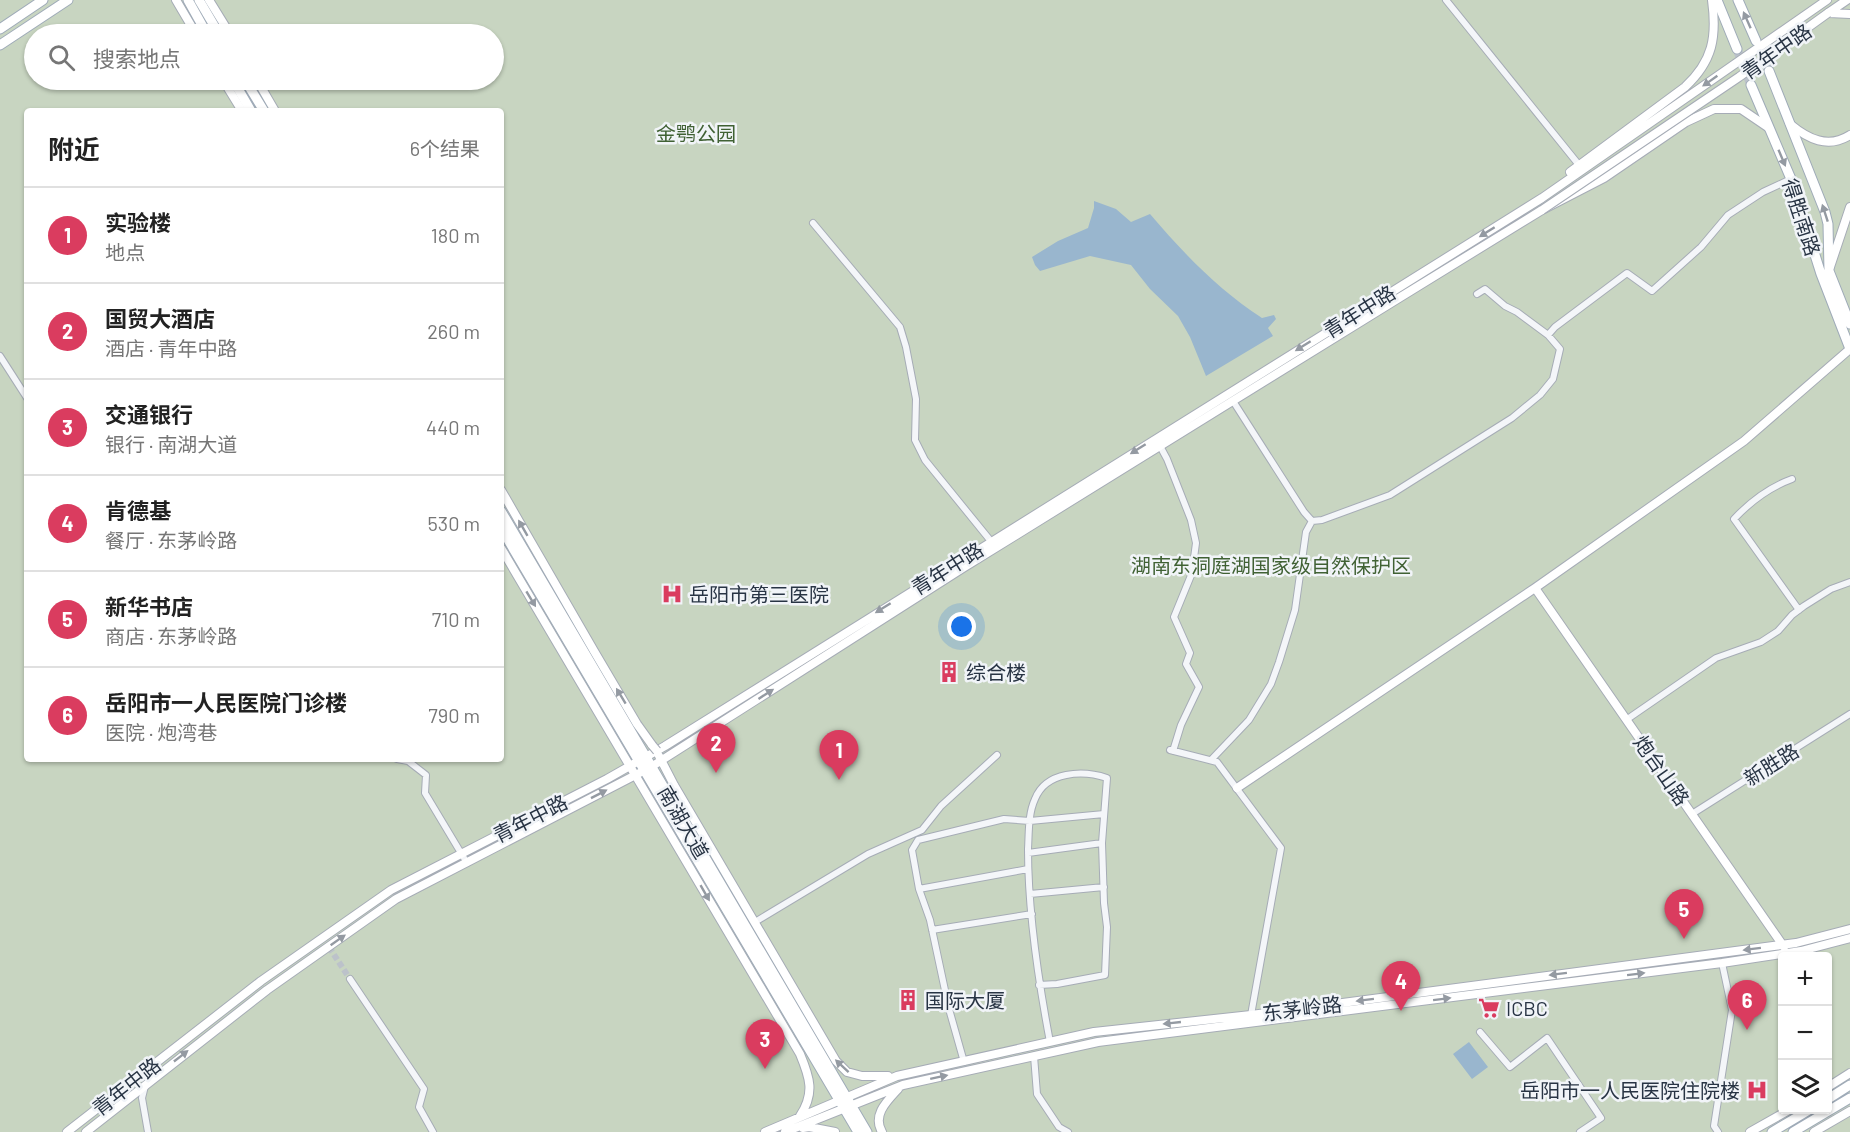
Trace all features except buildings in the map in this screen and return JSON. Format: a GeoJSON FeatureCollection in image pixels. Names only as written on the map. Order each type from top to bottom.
{"type":"FeatureCollection","features":[{"type":"Feature","properties":{"kind":"main road"},"geometry":{"type":"LineString","coordinates":[[0,29],[44,0]]}},
{"type":"Feature","properties":{"kind":"main road"},"geometry":{"type":"LineString","coordinates":[[32,24],[68,0]]}},
{"type":"Feature","properties":{"kind":"main road"},"geometry":{"type":"LineString","coordinates":[[176,0],[190,24]]}},
{"type":"Feature","properties":{"kind":"main road"},"geometry":{"type":"LineString","coordinates":[[209,0],[224,24]]}},
{"type":"Feature","properties":{"kind":"main road"},"geometry":{"type":"LineString","coordinates":[[1542,198],[1579,165],[1695,78],[1711,51],[1715,0]]}},
{"type":"Feature","properties":{"kind":"main road"},"geometry":{"type":"LineString","coordinates":[[1715,0],[1737,50]]}},
{"type":"Feature","properties":{"kind":"main road"},"geometry":{"type":"LineString","coordinates":[[1738,0],[1756,41]]}},
{"type":"Feature","properties":{"kind":"main road","name":"青年中路"},"geometry":{"type":"LineString","coordinates":[[67,1132],[261,981],[391,890],[638,761],[993,544],[1542,198],[1827,0]]}},
{"type":"Feature","properties":{"kind":"main road","name":"青年中路"},"geometry":{"type":"LineString","coordinates":[[86,1132],[267,990],[396,899],[662,760],[993,544],[1160,446],[1542,210],[1739,77],[1847,0]]}},
{"type":"Feature","properties":{"kind":"main road"},"geometry":{"type":"LineString","coordinates":[[190,1],[202,24]]}},
{"type":"Feature","properties":{"kind":"main road"},"geometry":{"type":"LineString","coordinates":[[190,1],[210,24]]}},
{"type":"Feature","properties":{"kind":"main road"},"geometry":{"type":"LineString","coordinates":[[1828,14],[1850,14]]}},
{"type":"Feature","properties":{"kind":"main road"},"geometry":{"type":"LineString","coordinates":[[0,45],[24,29]]}},
{"type":"Feature","properties":{"kind":"main road"},"geometry":{"type":"LineString","coordinates":[[1769,71],[1825,212],[1828,224],[1829,271],[1850,324]]}},
{"type":"Feature","properties":{"kind":"main road","name":"得胜南路"},"geometry":{"type":"LineString","coordinates":[[1751,85],[1791,179],[1821,274],[1850,349]]}},
{"type":"Feature","properties":{"kind":"main road"},"geometry":{"type":"LineString","coordinates":[[229,90],[240,108]]}},
{"type":"Feature","properties":{"kind":"main road"},"geometry":{"type":"LineString","coordinates":[[239,90],[249,108]]}},
{"type":"Feature","properties":{"kind":"main road"},"geometry":{"type":"LineString","coordinates":[[251,90],[262,108]]}},
{"type":"Feature","properties":{"kind":"main road"},"geometry":{"type":"LineString","coordinates":[[262,90],[273,108]]}},
{"type":"Feature","properties":{"kind":"main road"},"geometry":{"type":"LineString","coordinates":[[1542,210],[1604,178],[1686,122],[1714,109],[1741,109],[1769,128]]}},
{"type":"Feature","properties":{"kind":"main road"},"geometry":{"type":"LineString","coordinates":[[1790,124],[1804,135],[1820,142],[1834,142],[1850,135]]}},
{"type":"Feature","properties":{"kind":"main road"},"geometry":{"type":"LineString","coordinates":[[1829,271],[1850,207]]}},
{"type":"Feature","properties":{"kind":"main road"},"geometry":{"type":"LineString","coordinates":[[1237,788],[1535,588],[1744,441],[1850,349]]}},
{"type":"Feature","properties":{"kind":"main road"},"geometry":{"type":"LineString","coordinates":[[504,495],[637,724],[662,760],[674,785],[836,1061],[847,1072],[862,1076],[897,1076]]}},
{"type":"Feature","properties":{"kind":"main road","name":"南湖大道"},"geometry":{"type":"LineString","coordinates":[[504,516],[638,761]]}},
{"type":"Feature","properties":{"kind":"main road","name":"南湖大道"},"geometry":{"type":"LineString","coordinates":[[504,533],[638,761],[848,1108],[867,1132]]}},
{"type":"Feature","properties":{"kind":"main road"},"geometry":{"type":"LineString","coordinates":[[504,553],[644,771],[800,1054],[808,1073],[810,1093],[807,1105],[800,1116]]}},
{"type":"Feature","properties":{"kind":"main road","name":"炮台山路"},"geometry":{"type":"LineString","coordinates":[[1535,588],[1785,949]]}},
{"type":"Feature","properties":{"kind":"main road","name":"东茅岭路"},"geometry":{"type":"LineString","coordinates":[[788,1131],[903,1085],[1098,1042],[1722,963],[1785,949],[1850,929]]}},
{"type":"Feature","properties":{"kind":"main road","name":"东茅岭路"},"geometry":{"type":"LineString","coordinates":[[765,1132],[897,1076],[1094,1032],[1251,1015],[1785,949],[1850,938]]}},
{"type":"Feature","properties":{"kind":"main road"},"geometry":{"type":"LineString","coordinates":[[1832,1084],[1850,1073]]}},
{"type":"Feature","properties":{"kind":"main road"},"geometry":{"type":"LineString","coordinates":[[882,1132],[878,1119],[881,1110],[903,1085]]}},
{"type":"Feature","properties":{"kind":"main road"},"geometry":{"type":"LineString","coordinates":[[1832,1096],[1850,1086]]}},
{"type":"Feature","properties":{"kind":"main road"},"geometry":{"type":"LineString","coordinates":[[1793,1132],[1850,1098]]}},
{"type":"Feature","properties":{"kind":"main road","name":"南湖大道"},"geometry":{"type":"LineString","coordinates":[[848,1108],[858,1132]]}},
{"type":"Feature","properties":{"kind":"main road"},"geometry":{"type":"LineString","coordinates":[[1814,1132],[1850,1111]]}},
{"type":"Feature","properties":{"kind":"main road"},"geometry":{"type":"LineString","coordinates":[[1750,1132],[1782,1114]]}},
{"type":"Feature","properties":{"kind":"main road"},"geometry":{"type":"LineString","coordinates":[[1772,1132],[1802,1114]]}},
{"type":"Feature","properties":{"kind":"main road"},"geometry":{"type":"LineString","coordinates":[[788,1131],[809,1127],[835,1132]]}},
{"type":"Feature","properties":{"kind":"street"},"geometry":{"type":"LineString","coordinates":[[1446,0],[1579,165]]}},
{"type":"Feature","properties":{"kind":"street"},"geometry":{"type":"LineString","coordinates":[[1548,335],[1555,327],[1627,273],[1652,291],[1701,247],[1728,215],[1763,192],[1791,179]]}},
{"type":"Feature","properties":{"kind":"street"},"geometry":{"type":"LineString","coordinates":[[813,223],[900,327],[916,399],[915,440],[925,460],[993,544]]}},
{"type":"Feature","properties":{"kind":"street"},"geometry":{"type":"LineString","coordinates":[[1312,520],[1333,516],[1390,495],[1525,408],[1553,379],[1560,349],[1548,335],[1505,306],[1485,289],[1477,294]]}},
{"type":"Feature","properties":{"kind":"street"},"geometry":{"type":"LineString","coordinates":[[0,356],[24,393]]}},
{"type":"Feature","properties":{"kind":"street"},"geometry":{"type":"LineString","coordinates":[[1233,401],[1282,480],[1312,520]]}},
{"type":"Feature","properties":{"kind":"street"},"geometry":{"type":"LineString","coordinates":[[1160,446],[1188,512],[1196,543],[1192,573],[1174,617],[1190,653],[1186,664],[1199,687],[1171,751],[1217,762],[1281,848],[1251,1015]]}},
{"type":"Feature","properties":{"kind":"street"},"geometry":{"type":"LineString","coordinates":[[1792,479],[1778,484],[1745,507],[1734,519],[1799,610]]}},
{"type":"Feature","properties":{"kind":"street"},"geometry":{"type":"LineString","coordinates":[[1211,760],[1249,720],[1270,684],[1295,610],[1306,532],[1312,520]]}},
{"type":"Feature","properties":{"kind":"street"},"geometry":{"type":"LineString","coordinates":[[1626,720],[1716,658],[1761,642],[1799,610],[1831,590],[1850,582]]}},
{"type":"Feature","properties":{"kind":"street","name":"新胜路"},"geometry":{"type":"LineString","coordinates":[[1692,814],[1850,714]]}},
{"type":"Feature","properties":{"kind":"street"},"geometry":{"type":"LineString","coordinates":[[755,922],[868,854],[922,830],[941,806],[997,755]]}},
{"type":"Feature","properties":{"kind":"street"},"geometry":{"type":"LineString","coordinates":[[410,762],[426,775],[425,793],[467,863]]}},
{"type":"Feature","properties":{"kind":"street"},"geometry":{"type":"LineString","coordinates":[[1039,985],[1105,975],[1107,927],[1102,843],[1107,778],[1092,773],[1069,773],[1047,784],[1035,798],[1030,821],[1028,853],[1030,894],[1039,985],[1050,1042]]}},
{"type":"Feature","properties":{"kind":"street"},"geometry":{"type":"LineString","coordinates":[[964,1062],[949,1009],[932,930],[919,889],[912,850],[918,840],[1004,819],[1030,821],[1104,814]]}},
{"type":"Feature","properties":{"kind":"street"},"geometry":{"type":"LineString","coordinates":[[1028,853],[1102,843]]}},
{"type":"Feature","properties":{"kind":"street"},"geometry":{"type":"LineString","coordinates":[[919,889],[1028,869]]}},
{"type":"Feature","properties":{"kind":"street"},"geometry":{"type":"LineString","coordinates":[[1030,894],[1104,887]]}},
{"type":"Feature","properties":{"kind":"street"},"geometry":{"type":"LineString","coordinates":[[932,930],[1032,914]]}},
{"type":"Feature","properties":{"kind":"street"},"geometry":{"type":"LineString","coordinates":[[1718,1132],[1714,1126],[1732,1011],[1722,963]]}},
{"type":"Feature","properties":{"kind":"street"},"geometry":{"type":"LineString","coordinates":[[350,979],[424,1089],[419,1107],[433,1132]]}},
{"type":"Feature","properties":{"kind":"street"},"geometry":{"type":"LineString","coordinates":[[1480,1032],[1510,1066],[1547,1038],[1601,1118],[1580,1132]]}},
{"type":"Feature","properties":{"kind":"street"},"geometry":{"type":"LineString","coordinates":[[1034,1056],[1037,1094],[1059,1127],[1068,1132]]}},
{"type":"Feature","properties":{"kind":"street"},"geometry":{"type":"LineString","coordinates":[[146,1083],[142,1098],[148,1132]]}},
{"type":"Feature","properties":{"kind":"green space","name":"湖南东洞庭湖国家级自然保护区"},"geometry":{"type":"Polygon","coordinates":[[[0,0],[1850,0],[1850,1132],[0,1132],[0,0]]]}},
{"type":"Feature","properties":{"kind":"water"},"geometry":{"type":"Polygon","coordinates":[[[1094,201],[1116,209],[1131,222],[1150,214],[1189,257],[1231,296],[1262,318],[1274,315],[1276,319],[1268,328],[1273,336],[1206,376],[1190,337],[1178,316],[1150,289],[1131,265],[1090,256],[1040,271],[1032,257],[1058,241],[1088,228],[1094,201]]]}},
{"type":"Feature","properties":{"kind":"water"},"geometry":{"type":"Polygon","coordinates":[[[1469,1042],[1488,1067],[1472,1079],[1453,1054],[1469,1042]]]}},
{"type":"Feature","properties":{"kind":"tunnel"},"geometry":{"type":"LineString","coordinates":[[1756,41],[1769,71]]}},
{"type":"Feature","properties":{"kind":"tunnel"},"geometry":{"type":"LineString","coordinates":[[1737,49],[1751,85]]}},
{"type":"Feature","properties":{"kind":"tunnel"},"geometry":{"type":"LineString","coordinates":[[329,947],[350,979]]}},
{"type":"Feature","properties":{"kind":"place","name":"岳阳市第三医院"},"geometry":{"type":"Point","coordinates":[672,594]}},
{"type":"Feature","properties":{"kind":"place","name":"综合楼"},"geometry":{"type":"Point","coordinates":[949,672]}},
{"type":"Feature","properties":{"kind":"place","name":"国贸大酒店"},"geometry":{"type":"Point","coordinates":[716,773]}},
{"type":"Feature","properties":{"kind":"place","name":"实验楼"},"geometry":{"type":"Point","coordinates":[839,780]}},
{"type":"Feature","properties":{"kind":"place","name":"新华书店"},"geometry":{"type":"Point","coordinates":[1684,939]}},
{"type":"Feature","properties":{"kind":"place","name":"国际大厦"},"geometry":{"type":"Point","coordinates":[908,1000]}},
{"type":"Feature","properties":{"kind":"place","name":"ICBC"},"geometry":{"type":"Point","coordinates":[1489,1008]}},
{"type":"Feature","properties":{"kind":"place","name":"肯德基"},"geometry":{"type":"Point","coordinates":[1401,1011]}},
{"type":"Feature","properties":{"kind":"place","name":"岳阳市一人民医院门诊楼"},"geometry":{"type":"Point","coordinates":[1747,1030]}},
{"type":"Feature","properties":{"kind":"place","name":"交通银行"},"geometry":{"type":"Point","coordinates":[765,1069]}},
{"type":"Feature","properties":{"kind":"place","name":"岳阳市一人民医院住院楼"},"geometry":{"type":"Point","coordinates":[1757,1090]}},
{"type":"Feature","properties":{"kind":"park label","name":"金鹗公园"},"geometry":{"type":"Point","coordinates":[696,133]}}]}
